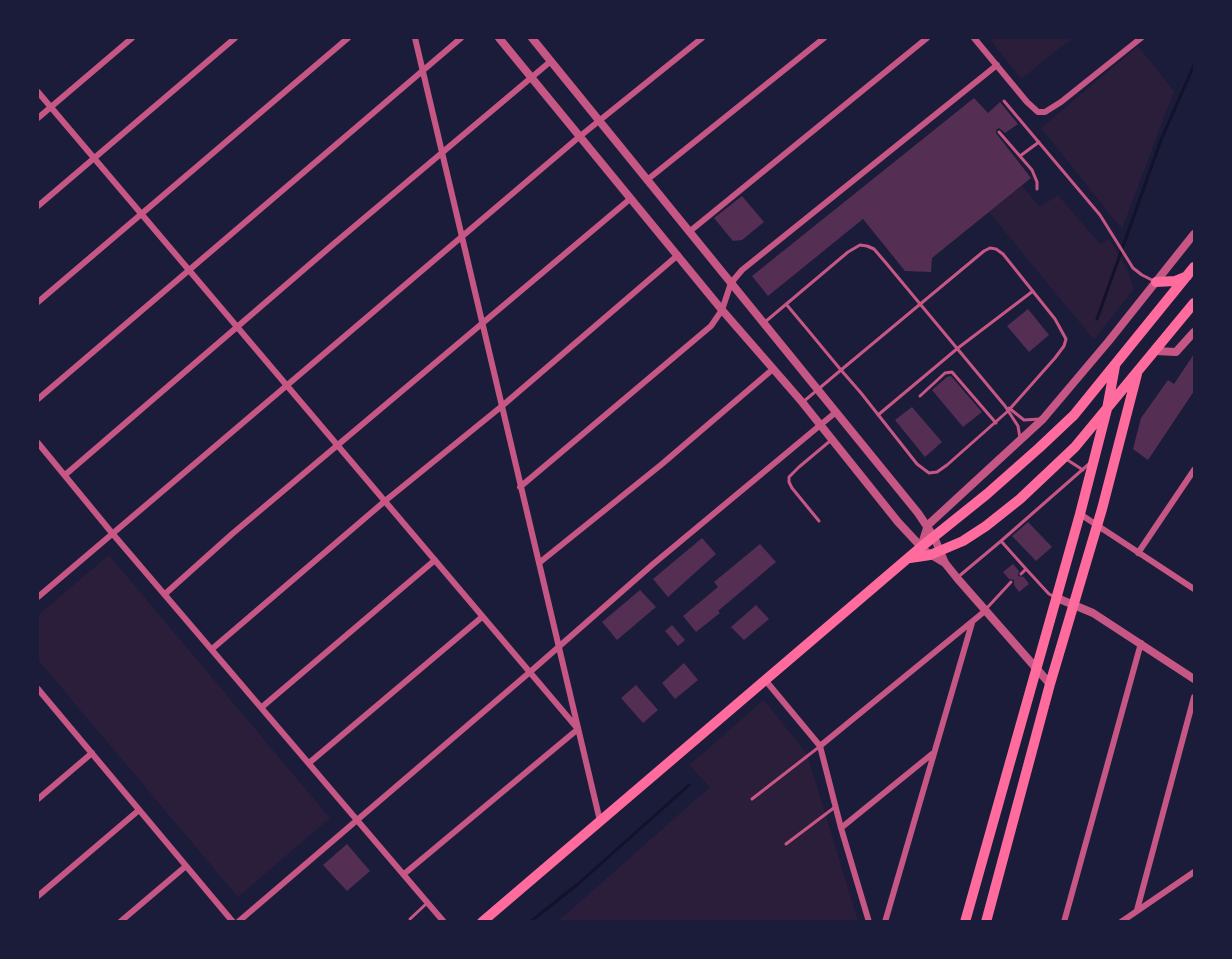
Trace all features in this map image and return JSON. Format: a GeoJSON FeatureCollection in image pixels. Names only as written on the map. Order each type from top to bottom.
{"type":"FeatureCollection","features":[{"type":"Feature","properties":{"kind":"main road"},"geometry":{"type":"LineString","coordinates":[[925,551],[934,537],[987,494],[1074,414],[1194,267]]}},
{"type":"Feature","properties":{"kind":"main road"},"geometry":{"type":"LineString","coordinates":[[1156,282],[1175,281],[1187,276]]}},
{"type":"Feature","properties":{"kind":"main road"},"geometry":{"type":"LineString","coordinates":[[482,921],[909,558],[925,551],[941,551],[963,541],[1000,516],[1065,458],[1194,303]]}},
{"type":"Feature","properties":{"kind":"main road"},"geometry":{"type":"LineString","coordinates":[[965,921],[1080,514],[1107,409],[1115,364]]}},
{"type":"Feature","properties":{"kind":"main road"},"geometry":{"type":"LineString","coordinates":[[986,921],[1137,374]]}},
{"type":"Feature","properties":{"kind":"street"},"geometry":{"type":"LineString","coordinates":[[38,118],[132,38]]}},
{"type":"Feature","properties":{"kind":"street"},"geometry":{"type":"LineString","coordinates":[[38,206],[235,38]]}},
{"type":"Feature","properties":{"kind":"street"},"geometry":{"type":"LineString","coordinates":[[38,302],[348,38]]}},
{"type":"Feature","properties":{"kind":"street"},"geometry":{"type":"LineString","coordinates":[[415,38],[600,821]]}},
{"type":"Feature","properties":{"kind":"street"},"geometry":{"type":"LineString","coordinates":[[38,399],[460,38]]}},
{"type":"Feature","properties":{"kind":"street"},"geometry":{"type":"LineString","coordinates":[[499,38],[722,310],[802,402],[898,522],[925,551],[945,564],[1050,684]]}},
{"type":"Feature","properties":{"kind":"street"},"geometry":{"type":"LineString","coordinates":[[532,38],[928,525],[945,564]]}},
{"type":"Feature","properties":{"kind":"street"},"geometry":{"type":"LineString","coordinates":[[38,597],[598,121],[702,38]]}},
{"type":"Feature","properties":{"kind":"street"},"geometry":{"type":"LineString","coordinates":[[647,180],[824,38]]}},
{"type":"Feature","properties":{"kind":"street"},"geometry":{"type":"LineString","coordinates":[[689,232],[927,38]]}},
{"type":"Feature","properties":{"kind":"street"},"geometry":{"type":"LineString","coordinates":[[974,38],[1026,102],[1038,112],[1052,109],[1141,38]]}},
{"type":"Feature","properties":{"kind":"street"},"geometry":{"type":"LineString","coordinates":[[65,475],[551,61]]}},
{"type":"Feature","properties":{"kind":"street"},"geometry":{"type":"LineString","coordinates":[[520,487],[711,326],[722,310],[731,283],[742,270],[997,65]]}},
{"type":"Feature","properties":{"kind":"street"},"geometry":{"type":"LineString","coordinates":[[38,92],[578,729]]}},
{"type":"Feature","properties":{"kind":"street"},"geometry":{"type":"LineString","coordinates":[[165,594],[630,199]]}},
{"type":"Feature","properties":{"kind":"street"},"geometry":{"type":"LineString","coordinates":[[925,551],[928,525],[1043,419],[1101,351],[1194,234]]}},
{"type":"Feature","properties":{"kind":"street"},"geometry":{"type":"LineString","coordinates":[[212,649],[678,255]]}},
{"type":"Feature","properties":{"kind":"street"},"geometry":{"type":"LineString","coordinates":[[1156,351],[1176,352],[1194,332]]}},
{"type":"Feature","properties":{"kind":"street"},"geometry":{"type":"LineString","coordinates":[[539,563],[662,464],[773,369]]}},
{"type":"Feature","properties":{"kind":"street"},"geometry":{"type":"LineString","coordinates":[[238,921],[652,565],[836,412]]}},
{"type":"Feature","properties":{"kind":"street"},"geometry":{"type":"LineString","coordinates":[[38,443],[112,533],[444,921]]}},
{"type":"Feature","properties":{"kind":"street"},"geometry":{"type":"LineString","coordinates":[[1138,553],[1194,470]]}},
{"type":"Feature","properties":{"kind":"street"},"geometry":{"type":"LineString","coordinates":[[1080,514],[1194,589]]}},
{"type":"Feature","properties":{"kind":"street"},"geometry":{"type":"LineString","coordinates":[[262,707],[435,560]]}},
{"type":"Feature","properties":{"kind":"street"},"geometry":{"type":"LineString","coordinates":[[1057,598],[1093,613],[1194,679]]}},
{"type":"Feature","properties":{"kind":"street"},"geometry":{"type":"LineString","coordinates":[[820,746],[985,611]]}},
{"type":"Feature","properties":{"kind":"street"},"geometry":{"type":"LineString","coordinates":[[309,763],[483,617]]}},
{"type":"Feature","properties":{"kind":"street"},"geometry":{"type":"LineString","coordinates":[[885,921],[932,753],[972,622]]}},
{"type":"Feature","properties":{"kind":"street"},"geometry":{"type":"LineString","coordinates":[[1064,921],[1141,643]]}},
{"type":"Feature","properties":{"kind":"street"},"geometry":{"type":"LineString","coordinates":[[766,681],[820,746],[841,828],[869,921]]}},
{"type":"Feature","properties":{"kind":"street"},"geometry":{"type":"LineString","coordinates":[[38,689],[233,921]]}},
{"type":"Feature","properties":{"kind":"street"},"geometry":{"type":"LineString","coordinates":[[1137,910],[1194,697]]}},
{"type":"Feature","properties":{"kind":"street"},"geometry":{"type":"LineString","coordinates":[[38,704],[45,698]]}},
{"type":"Feature","properties":{"kind":"street"},"geometry":{"type":"LineString","coordinates":[[404,874],[578,729]]}},
{"type":"Feature","properties":{"kind":"street"},"geometry":{"type":"LineString","coordinates":[[38,799],[92,753]]}},
{"type":"Feature","properties":{"kind":"street"},"geometry":{"type":"LineString","coordinates":[[841,828],[932,753]]}},
{"type":"Feature","properties":{"kind":"street"},"geometry":{"type":"LineString","coordinates":[[38,896],[140,810]]}},
{"type":"Feature","properties":{"kind":"street"},"geometry":{"type":"LineString","coordinates":[[120,921],[186,866]]}},
{"type":"Feature","properties":{"kind":"street"},"geometry":{"type":"LineString","coordinates":[[1121,921],[1194,872]]}},
{"type":"Feature","properties":{"kind":"lane"},"geometry":{"type":"LineString","coordinates":[[1004,101],[1100,215],[1133,268],[1156,282]]}},
{"type":"Feature","properties":{"kind":"lane"},"geometry":{"type":"LineString","coordinates":[[999,132],[1035,176],[1037,189]]}},
{"type":"Feature","properties":{"kind":"lane"},"geometry":{"type":"LineString","coordinates":[[1020,156],[1038,142]]}},
{"type":"Feature","properties":{"kind":"lane"},"geometry":{"type":"LineString","coordinates":[[763,323],[848,252],[860,245],[867,246],[874,249],[1005,406],[1024,420],[1043,419]]}},
{"type":"Feature","properties":{"kind":"lane"},"geometry":{"type":"LineString","coordinates":[[786,304],[842,370],[917,464],[929,474],[947,465],[1010,410],[1055,358],[1066,339],[1055,319],[1003,254],[990,248],[984,251],[842,370],[802,402]]}},
{"type":"Feature","properties":{"kind":"lane"},"geometry":{"type":"LineString","coordinates":[[878,415],[958,348],[1033,291]]}},
{"type":"Feature","properties":{"kind":"lane"},"geometry":{"type":"LineString","coordinates":[[920,396],[945,373],[952,372],[996,423]]}},
{"type":"Feature","properties":{"kind":"lane"},"geometry":{"type":"LineString","coordinates":[[1010,410],[1018,426],[1020,440]]}},
{"type":"Feature","properties":{"kind":"lane"},"geometry":{"type":"LineString","coordinates":[[819,521],[792,488],[789,477],[832,440]]}},
{"type":"Feature","properties":{"kind":"lane"},"geometry":{"type":"LineString","coordinates":[[1065,458],[1083,470]]}},
{"type":"Feature","properties":{"kind":"lane"},"geometry":{"type":"LineString","coordinates":[[957,578],[1095,458]]}},
{"type":"Feature","properties":{"kind":"lane"},"geometry":{"type":"LineString","coordinates":[[1001,541],[1050,594],[1057,598]]}},
{"type":"Feature","properties":{"kind":"lane"},"geometry":{"type":"LineString","coordinates":[[1021,574],[1026,569]]}},
{"type":"Feature","properties":{"kind":"lane"},"geometry":{"type":"LineString","coordinates":[[985,611],[1011,582]]}},
{"type":"Feature","properties":{"kind":"lane"},"geometry":{"type":"LineString","coordinates":[[752,799],[820,746]]}},
{"type":"Feature","properties":{"kind":"lane"},"geometry":{"type":"LineString","coordinates":[[786,844],[836,806]]}},
{"type":"Feature","properties":{"kind":"lane"},"geometry":{"type":"LineString","coordinates":[[410,919],[428,902]]}},
{"type":"Feature","properties":{"kind":"shaded area"},"geometry":{"type":"Polygon","coordinates":[[[989,38],[1072,38],[1021,79],[989,38]]]}},
{"type":"Feature","properties":{"kind":"shaded area"},"geometry":{"type":"Polygon","coordinates":[[[1138,46],[1174,91],[1122,229],[1041,128],[1138,46]]]}},
{"type":"Feature","properties":{"kind":"shaded area"},"geometry":{"type":"Polygon","coordinates":[[[1022,186],[1040,207],[1058,195],[1100,244],[1109,239],[1127,269],[1134,289],[1094,340],[989,212],[1022,186]]]}},
{"type":"Feature","properties":{"kind":"shaded area"},"geometry":{"type":"Polygon","coordinates":[[[109,555],[330,818],[238,897],[38,660],[38,615],[109,555]]]}},
{"type":"Feature","properties":{"kind":"shaded area"},"geometry":{"type":"Polygon","coordinates":[[[764,700],[807,754],[858,921],[557,922],[710,787],[689,765],[764,700]]]}},
{"type":"Feature","properties":{"kind":"building"},"geometry":{"type":"Polygon","coordinates":[[[974,98],[988,113],[1000,102],[1018,124],[1005,133],[999,128],[996,133],[1031,178],[932,258],[931,272],[905,271],[863,219],[768,296],[752,276],[974,98]]]}},
{"type":"Feature","properties":{"kind":"building"},"geometry":{"type":"Polygon","coordinates":[[[742,196],[764,222],[742,240],[733,241],[714,218],[742,196]]]}},
{"type":"Feature","properties":{"kind":"building"},"geometry":{"type":"Polygon","coordinates":[[[1028,309],[1049,335],[1029,352],[1007,326],[1028,309]]]}},
{"type":"Feature","properties":{"kind":"building"},"geometry":{"type":"Polygon","coordinates":[[[1194,354],[1194,391],[1148,460],[1133,449],[1141,418],[1168,380],[1174,384],[1194,354]]]}},
{"type":"Feature","properties":{"kind":"building"},"geometry":{"type":"Polygon","coordinates":[[[951,376],[982,412],[963,427],[932,390],[951,376]]]}},
{"type":"Feature","properties":{"kind":"building"},"geometry":{"type":"Polygon","coordinates":[[[912,407],[942,442],[925,457],[895,420],[912,407]]]}},
{"type":"Feature","properties":{"kind":"building"},"geometry":{"type":"Polygon","coordinates":[[[1028,522],[1052,547],[1036,561],[1012,536],[1028,522]]]}},
{"type":"Feature","properties":{"kind":"building"},"geometry":{"type":"Polygon","coordinates":[[[702,538],[716,554],[668,597],[653,579],[702,538]]]}},
{"type":"Feature","properties":{"kind":"building"},"geometry":{"type":"Polygon","coordinates":[[[760,544],[776,562],[696,632],[683,616],[718,587],[714,582],[760,544]]]}},
{"type":"Feature","properties":{"kind":"building"},"geometry":{"type":"Polygon","coordinates":[[[1013,564],[1019,571],[1018,576],[1024,577],[1029,584],[1019,592],[1014,585],[1014,580],[1009,579],[1003,572],[1013,564]]]}},
{"type":"Feature","properties":{"kind":"building"},"geometry":{"type":"Polygon","coordinates":[[[640,590],[656,607],[617,640],[602,622],[640,590]]]}},
{"type":"Feature","properties":{"kind":"building"},"geometry":{"type":"Polygon","coordinates":[[[756,605],[769,619],[744,640],[731,627],[756,605]]]}},
{"type":"Feature","properties":{"kind":"building"},"geometry":{"type":"Polygon","coordinates":[[[672,625],[685,640],[678,646],[665,631],[672,625]]]}},
{"type":"Feature","properties":{"kind":"building"},"geometry":{"type":"Polygon","coordinates":[[[684,663],[698,680],[675,699],[662,683],[684,663]]]}},
{"type":"Feature","properties":{"kind":"building"},"geometry":{"type":"Polygon","coordinates":[[[636,685],[658,710],[643,723],[621,698],[636,685]]]}},
{"type":"Feature","properties":{"kind":"building"},"geometry":{"type":"Polygon","coordinates":[[[347,844],[370,871],[347,891],[323,865],[347,844]]]}},
{"type":"Feature","properties":{"kind":"waterway"},"geometry":{"type":"LineString","coordinates":[[1097,319],[1161,140],[1194,65]]}},
{"type":"Feature","properties":{"kind":"waterway"},"geometry":{"type":"LineString","coordinates":[[530,922],[578,884],[689,785]]}}]}
